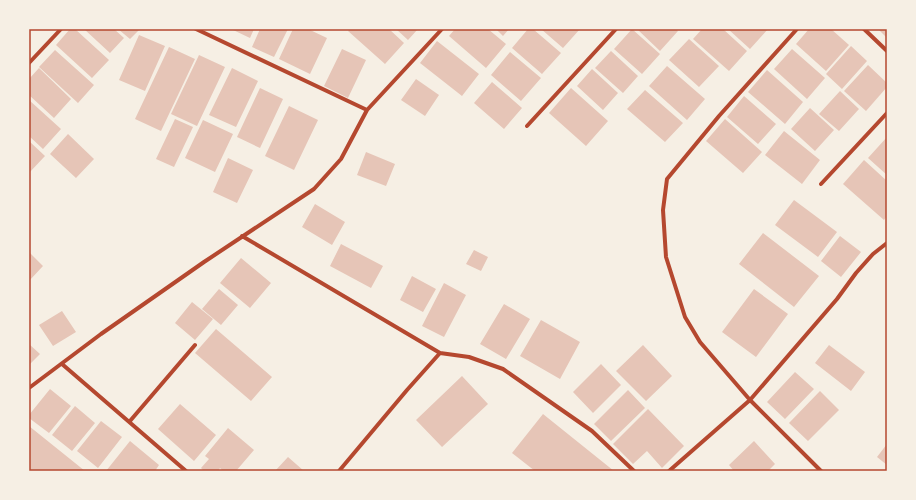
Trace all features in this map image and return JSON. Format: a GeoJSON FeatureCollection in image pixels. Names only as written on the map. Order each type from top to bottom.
{"type":"FeatureCollection","features":[{"type":"Feature","properties":{"kind":"street"},"geometry":{"type":"LineString","coordinates":[[29,63],[61,29]]}},
{"type":"Feature","properties":{"kind":"street"},"geometry":{"type":"LineString","coordinates":[[196,29],[367,110]]}},
{"type":"Feature","properties":{"kind":"street"},"geometry":{"type":"LineString","coordinates":[[29,388],[101,334],[242,236],[314,189],[341,159],[367,110],[442,29]]}},
{"type":"Feature","properties":{"kind":"street"},"geometry":{"type":"LineString","coordinates":[[527,126],[616,29]]}},
{"type":"Feature","properties":{"kind":"street"},"geometry":{"type":"LineString","coordinates":[[797,29],[719,116],[667,179],[663,210],[666,257],[685,317],[700,342],[750,400],[821,471]]}},
{"type":"Feature","properties":{"kind":"street"},"geometry":{"type":"LineString","coordinates":[[864,29],[887,50]]}},
{"type":"Feature","properties":{"kind":"street"},"geometry":{"type":"LineString","coordinates":[[821,184],[887,113]]}},
{"type":"Feature","properties":{"kind":"street"},"geometry":{"type":"LineString","coordinates":[[242,236],[440,353],[469,357],[503,369],[592,430],[634,471]]}},
{"type":"Feature","properties":{"kind":"street"},"geometry":{"type":"LineString","coordinates":[[669,471],[750,400],[873,254],[887,243]]}},
{"type":"Feature","properties":{"kind":"street"},"geometry":{"type":"LineString","coordinates":[[130,421],[195,345]]}},
{"type":"Feature","properties":{"kind":"street"},"geometry":{"type":"LineString","coordinates":[[339,471],[440,353]]}},
{"type":"Feature","properties":{"kind":"street"},"geometry":{"type":"LineString","coordinates":[[62,364],[130,421],[186,471]]}},
{"type":"Feature","properties":{"kind":"building"},"geometry":{"type":"Polygon","coordinates":[[[70,29],[75,29],[109,60],[92,78],[56,45],[70,29]]]}},
{"type":"Feature","properties":{"kind":"building"},"geometry":{"type":"Polygon","coordinates":[[[84,29],[114,29],[124,38],[110,53],[84,29]]]}},
{"type":"Feature","properties":{"kind":"building"},"geometry":{"type":"Polygon","coordinates":[[[118,29],[140,29],[130,39],[118,29]]]}},
{"type":"Feature","properties":{"kind":"building"},"geometry":{"type":"Polygon","coordinates":[[[231,29],[254,29],[250,38],[231,29]]]}},
{"type":"Feature","properties":{"kind":"building"},"geometry":{"type":"Polygon","coordinates":[[[260,29],[288,29],[274,57],[252,47],[260,29]]]}},
{"type":"Feature","properties":{"kind":"building"},"geometry":{"type":"Polygon","coordinates":[[[293,29],[308,29],[327,38],[310,74],[279,59],[293,29]]]}},
{"type":"Feature","properties":{"kind":"building"},"geometry":{"type":"Polygon","coordinates":[[[350,29],[389,29],[404,43],[385,64],[348,31],[350,29]]]}},
{"type":"Feature","properties":{"kind":"building"},"geometry":{"type":"Polygon","coordinates":[[[396,29],[418,29],[408,40],[396,29]]]}},
{"type":"Feature","properties":{"kind":"building"},"geometry":{"type":"Polygon","coordinates":[[[455,29],[488,29],[506,44],[486,68],[449,36],[455,29]]]}},
{"type":"Feature","properties":{"kind":"building"},"geometry":{"type":"Polygon","coordinates":[[[496,29],[509,29],[503,36],[496,29]]]}},
{"type":"Feature","properties":{"kind":"building"},"geometry":{"type":"Polygon","coordinates":[[[528,29],[533,29],[561,53],[542,74],[512,48],[528,29]]]}},
{"type":"Feature","properties":{"kind":"building"},"geometry":{"type":"Polygon","coordinates":[[[541,29],[580,29],[563,48],[541,29]]]}},
{"type":"Feature","properties":{"kind":"building"},"geometry":{"type":"Polygon","coordinates":[[[632,29],[660,54],[642,74],[614,49],[632,29]]]}},
{"type":"Feature","properties":{"kind":"building"},"geometry":{"type":"Polygon","coordinates":[[[637,29],[676,29],[678,31],[660,51],[637,29]]]}},
{"type":"Feature","properties":{"kind":"building"},"geometry":{"type":"Polygon","coordinates":[[[702,29],[723,29],[747,51],[729,71],[693,39],[702,29]]]}},
{"type":"Feature","properties":{"kind":"building"},"geometry":{"type":"Polygon","coordinates":[[[728,29],[768,29],[750,49],[728,29]]]}},
{"type":"Feature","properties":{"kind":"building"},"geometry":{"type":"Polygon","coordinates":[[[809,29],[831,29],[849,45],[826,71],[796,44],[809,29]]]}},
{"type":"Feature","properties":{"kind":"building"},"geometry":{"type":"Polygon","coordinates":[[[887,29],[887,38],[879,30],[887,29]]]}},
{"type":"Feature","properties":{"kind":"building"},"geometry":{"type":"Polygon","coordinates":[[[139,35],[165,46],[145,91],[119,80],[139,35]]]}},
{"type":"Feature","properties":{"kind":"building"},"geometry":{"type":"Polygon","coordinates":[[[689,39],[719,66],[699,87],[669,60],[689,39]]]}},
{"type":"Feature","properties":{"kind":"building"},"geometry":{"type":"Polygon","coordinates":[[[437,41],[479,74],[462,96],[420,63],[437,41]]]}},
{"type":"Feature","properties":{"kind":"building"},"geometry":{"type":"Polygon","coordinates":[[[851,46],[867,61],[842,89],[826,74],[851,46]]]}},
{"type":"Feature","properties":{"kind":"building"},"geometry":{"type":"Polygon","coordinates":[[[169,47],[195,59],[161,131],[135,119],[169,47]]]}},
{"type":"Feature","properties":{"kind":"building"},"geometry":{"type":"Polygon","coordinates":[[[342,49],[366,60],[348,98],[324,86],[342,49]]]}},
{"type":"Feature","properties":{"kind":"building"},"geometry":{"type":"Polygon","coordinates":[[[792,49],[825,78],[807,99],[774,69],[792,49]]]}},
{"type":"Feature","properties":{"kind":"building"},"geometry":{"type":"Polygon","coordinates":[[[55,50],[94,85],[78,103],[39,67],[55,50]]]}},
{"type":"Feature","properties":{"kind":"building"},"geometry":{"type":"Polygon","coordinates":[[[611,51],[638,76],[623,93],[595,68],[611,51]]]}},
{"type":"Feature","properties":{"kind":"building"},"geometry":{"type":"Polygon","coordinates":[[[510,52],[541,78],[521,101],[491,75],[510,52]]]}},
{"type":"Feature","properties":{"kind":"building"},"geometry":{"type":"Polygon","coordinates":[[[199,55],[225,67],[197,126],[171,114],[199,55]]]}},
{"type":"Feature","properties":{"kind":"building"},"geometry":{"type":"Polygon","coordinates":[[[868,65],[887,83],[887,87],[866,111],[844,91],[868,65]]]}},
{"type":"Feature","properties":{"kind":"building"},"geometry":{"type":"Polygon","coordinates":[[[667,66],[705,99],[687,120],[649,86],[667,66]]]}},
{"type":"Feature","properties":{"kind":"building"},"geometry":{"type":"Polygon","coordinates":[[[39,68],[71,99],[54,118],[29,95],[29,79],[39,68]]]}},
{"type":"Feature","properties":{"kind":"building"},"geometry":{"type":"Polygon","coordinates":[[[232,68],[258,81],[236,127],[209,115],[232,68]]]}},
{"type":"Feature","properties":{"kind":"building"},"geometry":{"type":"Polygon","coordinates":[[[592,69],[618,93],[603,110],[577,86],[592,69]]]}},
{"type":"Feature","properties":{"kind":"building"},"geometry":{"type":"Polygon","coordinates":[[[767,70],[803,102],[785,124],[748,92],[767,70]]]}},
{"type":"Feature","properties":{"kind":"building"},"geometry":{"type":"Polygon","coordinates":[[[416,79],[439,95],[425,116],[401,100],[416,79]]]}},
{"type":"Feature","properties":{"kind":"building"},"geometry":{"type":"Polygon","coordinates":[[[492,82],[522,108],[504,129],[474,103],[492,82]]]}},
{"type":"Feature","properties":{"kind":"building"},"geometry":{"type":"Polygon","coordinates":[[[260,88],[283,99],[260,148],[237,137],[260,88]]]}},
{"type":"Feature","properties":{"kind":"building"},"geometry":{"type":"Polygon","coordinates":[[[571,88],[608,121],[586,146],[549,113],[571,88]]]}},
{"type":"Feature","properties":{"kind":"building"},"geometry":{"type":"Polygon","coordinates":[[[645,90],[683,123],[665,142],[627,109],[645,90]]]}},
{"type":"Feature","properties":{"kind":"building"},"geometry":{"type":"Polygon","coordinates":[[[840,91],[859,109],[839,131],[819,114],[840,91]]]}},
{"type":"Feature","properties":{"kind":"building"},"geometry":{"type":"Polygon","coordinates":[[[744,96],[776,124],[758,144],[727,117],[744,96]]]}},
{"type":"Feature","properties":{"kind":"building"},"geometry":{"type":"Polygon","coordinates":[[[29,100],[61,129],[43,149],[29,136],[29,100]]]}},
{"type":"Feature","properties":{"kind":"building"},"geometry":{"type":"Polygon","coordinates":[[[289,106],[318,120],[294,170],[265,156],[289,106]]]}},
{"type":"Feature","properties":{"kind":"building"},"geometry":{"type":"Polygon","coordinates":[[[810,108],[834,130],[815,151],[791,129],[810,108]]]}},
{"type":"Feature","properties":{"kind":"building"},"geometry":{"type":"Polygon","coordinates":[[[175,119],[193,127],[174,167],[156,159],[175,119]]]}},
{"type":"Feature","properties":{"kind":"building"},"geometry":{"type":"Polygon","coordinates":[[[725,119],[762,152],[743,173],[706,141],[725,119]]]}},
{"type":"Feature","properties":{"kind":"building"},"geometry":{"type":"Polygon","coordinates":[[[203,120],[233,134],[215,172],[185,158],[203,120]]]}},
{"type":"Feature","properties":{"kind":"building"},"geometry":{"type":"Polygon","coordinates":[[[784,131],[820,160],[802,184],[765,155],[784,131]]]}},
{"type":"Feature","properties":{"kind":"building"},"geometry":{"type":"Polygon","coordinates":[[[68,134],[94,159],[76,178],[50,154],[68,134]]]}},
{"type":"Feature","properties":{"kind":"building"},"geometry":{"type":"Polygon","coordinates":[[[887,137],[887,175],[868,158],[887,137]]]}},
{"type":"Feature","properties":{"kind":"building"},"geometry":{"type":"Polygon","coordinates":[[[29,141],[45,156],[29,173],[29,141]]]}},
{"type":"Feature","properties":{"kind":"building"},"geometry":{"type":"Polygon","coordinates":[[[366,152],[395,164],[386,186],[357,175],[366,152]]]}},
{"type":"Feature","properties":{"kind":"building"},"geometry":{"type":"Polygon","coordinates":[[[228,158],[253,170],[237,203],[213,192],[228,158]]]}},
{"type":"Feature","properties":{"kind":"building"},"geometry":{"type":"Polygon","coordinates":[[[864,160],[887,181],[887,216],[884,220],[843,184],[864,160]]]}},
{"type":"Feature","properties":{"kind":"building"},"geometry":{"type":"Polygon","coordinates":[[[794,200],[837,232],[818,257],[775,225],[794,200]]]}},
{"type":"Feature","properties":{"kind":"building"},"geometry":{"type":"Polygon","coordinates":[[[315,204],[345,222],[332,245],[302,227],[315,204]]]}},
{"type":"Feature","properties":{"kind":"building"},"geometry":{"type":"Polygon","coordinates":[[[763,233],[819,276],[794,307],[739,264],[763,233]]]}},
{"type":"Feature","properties":{"kind":"building"},"geometry":{"type":"Polygon","coordinates":[[[840,236],[861,252],[841,277],[821,261],[840,236]]]}},
{"type":"Feature","properties":{"kind":"building"},"geometry":{"type":"Polygon","coordinates":[[[341,244],[383,266],[371,288],[330,266],[341,244]]]}},
{"type":"Feature","properties":{"kind":"building"},"geometry":{"type":"Polygon","coordinates":[[[474,250],[488,257],[481,271],[466,264],[474,250]]]}},
{"type":"Feature","properties":{"kind":"building"},"geometry":{"type":"Polygon","coordinates":[[[29,252],[43,266],[29,281],[29,252]]]}},
{"type":"Feature","properties":{"kind":"building"},"geometry":{"type":"Polygon","coordinates":[[[241,258],[271,283],[250,308],[220,283],[241,258]]]}},
{"type":"Feature","properties":{"kind":"building"},"geometry":{"type":"Polygon","coordinates":[[[412,276],[436,289],[423,312],[400,300],[412,276]]]}},
{"type":"Feature","properties":{"kind":"building"},"geometry":{"type":"Polygon","coordinates":[[[444,283],[466,295],[444,337],[422,326],[444,283]]]}},
{"type":"Feature","properties":{"kind":"building"},"geometry":{"type":"Polygon","coordinates":[[[219,289],[238,305],[221,325],[202,309],[219,289]]]}},
{"type":"Feature","properties":{"kind":"building"},"geometry":{"type":"Polygon","coordinates":[[[754,289],[788,314],[756,357],[722,332],[754,289]]]}},
{"type":"Feature","properties":{"kind":"building"},"geometry":{"type":"Polygon","coordinates":[[[192,302],[213,319],[195,340],[175,323],[192,302]]]}},
{"type":"Feature","properties":{"kind":"building"},"geometry":{"type":"Polygon","coordinates":[[[504,304],[530,319],[506,359],[480,344],[504,304]]]}},
{"type":"Feature","properties":{"kind":"building"},"geometry":{"type":"Polygon","coordinates":[[[62,311],[76,332],[53,346],[39,325],[62,311]]]}},
{"type":"Feature","properties":{"kind":"building"},"geometry":{"type":"Polygon","coordinates":[[[541,320],[580,342],[560,379],[520,356],[541,320]]]}},
{"type":"Feature","properties":{"kind":"building"},"geometry":{"type":"Polygon","coordinates":[[[216,329],[272,377],[251,401],[195,353],[216,329]]]}},
{"type":"Feature","properties":{"kind":"building"},"geometry":{"type":"Polygon","coordinates":[[[29,344],[40,354],[29,365],[29,344]]]}},
{"type":"Feature","properties":{"kind":"building"},"geometry":{"type":"Polygon","coordinates":[[[643,345],[672,376],[646,401],[616,371],[643,345]]]}},
{"type":"Feature","properties":{"kind":"building"},"geometry":{"type":"Polygon","coordinates":[[[829,345],[865,372],[851,391],[815,363],[829,345]]]}},
{"type":"Feature","properties":{"kind":"building"},"geometry":{"type":"Polygon","coordinates":[[[601,364],[621,385],[593,413],[573,392],[601,364]]]}},
{"type":"Feature","properties":{"kind":"building"},"geometry":{"type":"Polygon","coordinates":[[[795,372],[814,389],[785,419],[767,402],[795,372]]]}},
{"type":"Feature","properties":{"kind":"building"},"geometry":{"type":"Polygon","coordinates":[[[462,376],[488,404],[442,447],[416,420],[462,376]]]}},
{"type":"Feature","properties":{"kind":"building"},"geometry":{"type":"Polygon","coordinates":[[[50,389],[71,406],[49,433],[29,418],[29,415],[50,389]]]}},
{"type":"Feature","properties":{"kind":"building"},"geometry":{"type":"Polygon","coordinates":[[[628,390],[645,408],[611,441],[594,424],[628,390]]]}},
{"type":"Feature","properties":{"kind":"building"},"geometry":{"type":"Polygon","coordinates":[[[820,391],[839,410],[808,441],[789,423],[820,391]]]}},
{"type":"Feature","properties":{"kind":"building"},"geometry":{"type":"Polygon","coordinates":[[[180,404],[216,435],[194,461],[158,429],[180,404]]]}},
{"type":"Feature","properties":{"kind":"building"},"geometry":{"type":"Polygon","coordinates":[[[75,406],[95,423],[72,451],[52,435],[75,406]]]}},
{"type":"Feature","properties":{"kind":"building"},"geometry":{"type":"Polygon","coordinates":[[[648,409],[684,446],[662,468],[647,451],[633,464],[613,444],[648,409]]]}},
{"type":"Feature","properties":{"kind":"building"},"geometry":{"type":"Polygon","coordinates":[[[543,414],[614,471],[535,471],[512,453],[543,414]]]}},
{"type":"Feature","properties":{"kind":"building"},"geometry":{"type":"Polygon","coordinates":[[[101,421],[122,437],[98,468],[77,451],[101,421]]]}},
{"type":"Feature","properties":{"kind":"building"},"geometry":{"type":"Polygon","coordinates":[[[29,426],[85,471],[29,471],[29,426]]]}},
{"type":"Feature","properties":{"kind":"building"},"geometry":{"type":"Polygon","coordinates":[[[228,428],[254,450],[236,471],[223,471],[220,468],[218,471],[204,471],[201,468],[209,459],[205,456],[228,428]]]}},
{"type":"Feature","properties":{"kind":"building"},"geometry":{"type":"Polygon","coordinates":[[[130,441],[159,465],[155,471],[106,471],[130,441]]]}},
{"type":"Feature","properties":{"kind":"building"},"geometry":{"type":"Polygon","coordinates":[[[754,441],[775,464],[768,471],[734,471],[729,465],[754,441]]]}},
{"type":"Feature","properties":{"kind":"building"},"geometry":{"type":"Polygon","coordinates":[[[887,444],[887,465],[877,457],[887,444]]]}},
{"type":"Feature","properties":{"kind":"building"},"geometry":{"type":"Polygon","coordinates":[[[288,457],[304,471],[275,471],[288,457]]]}}]}
